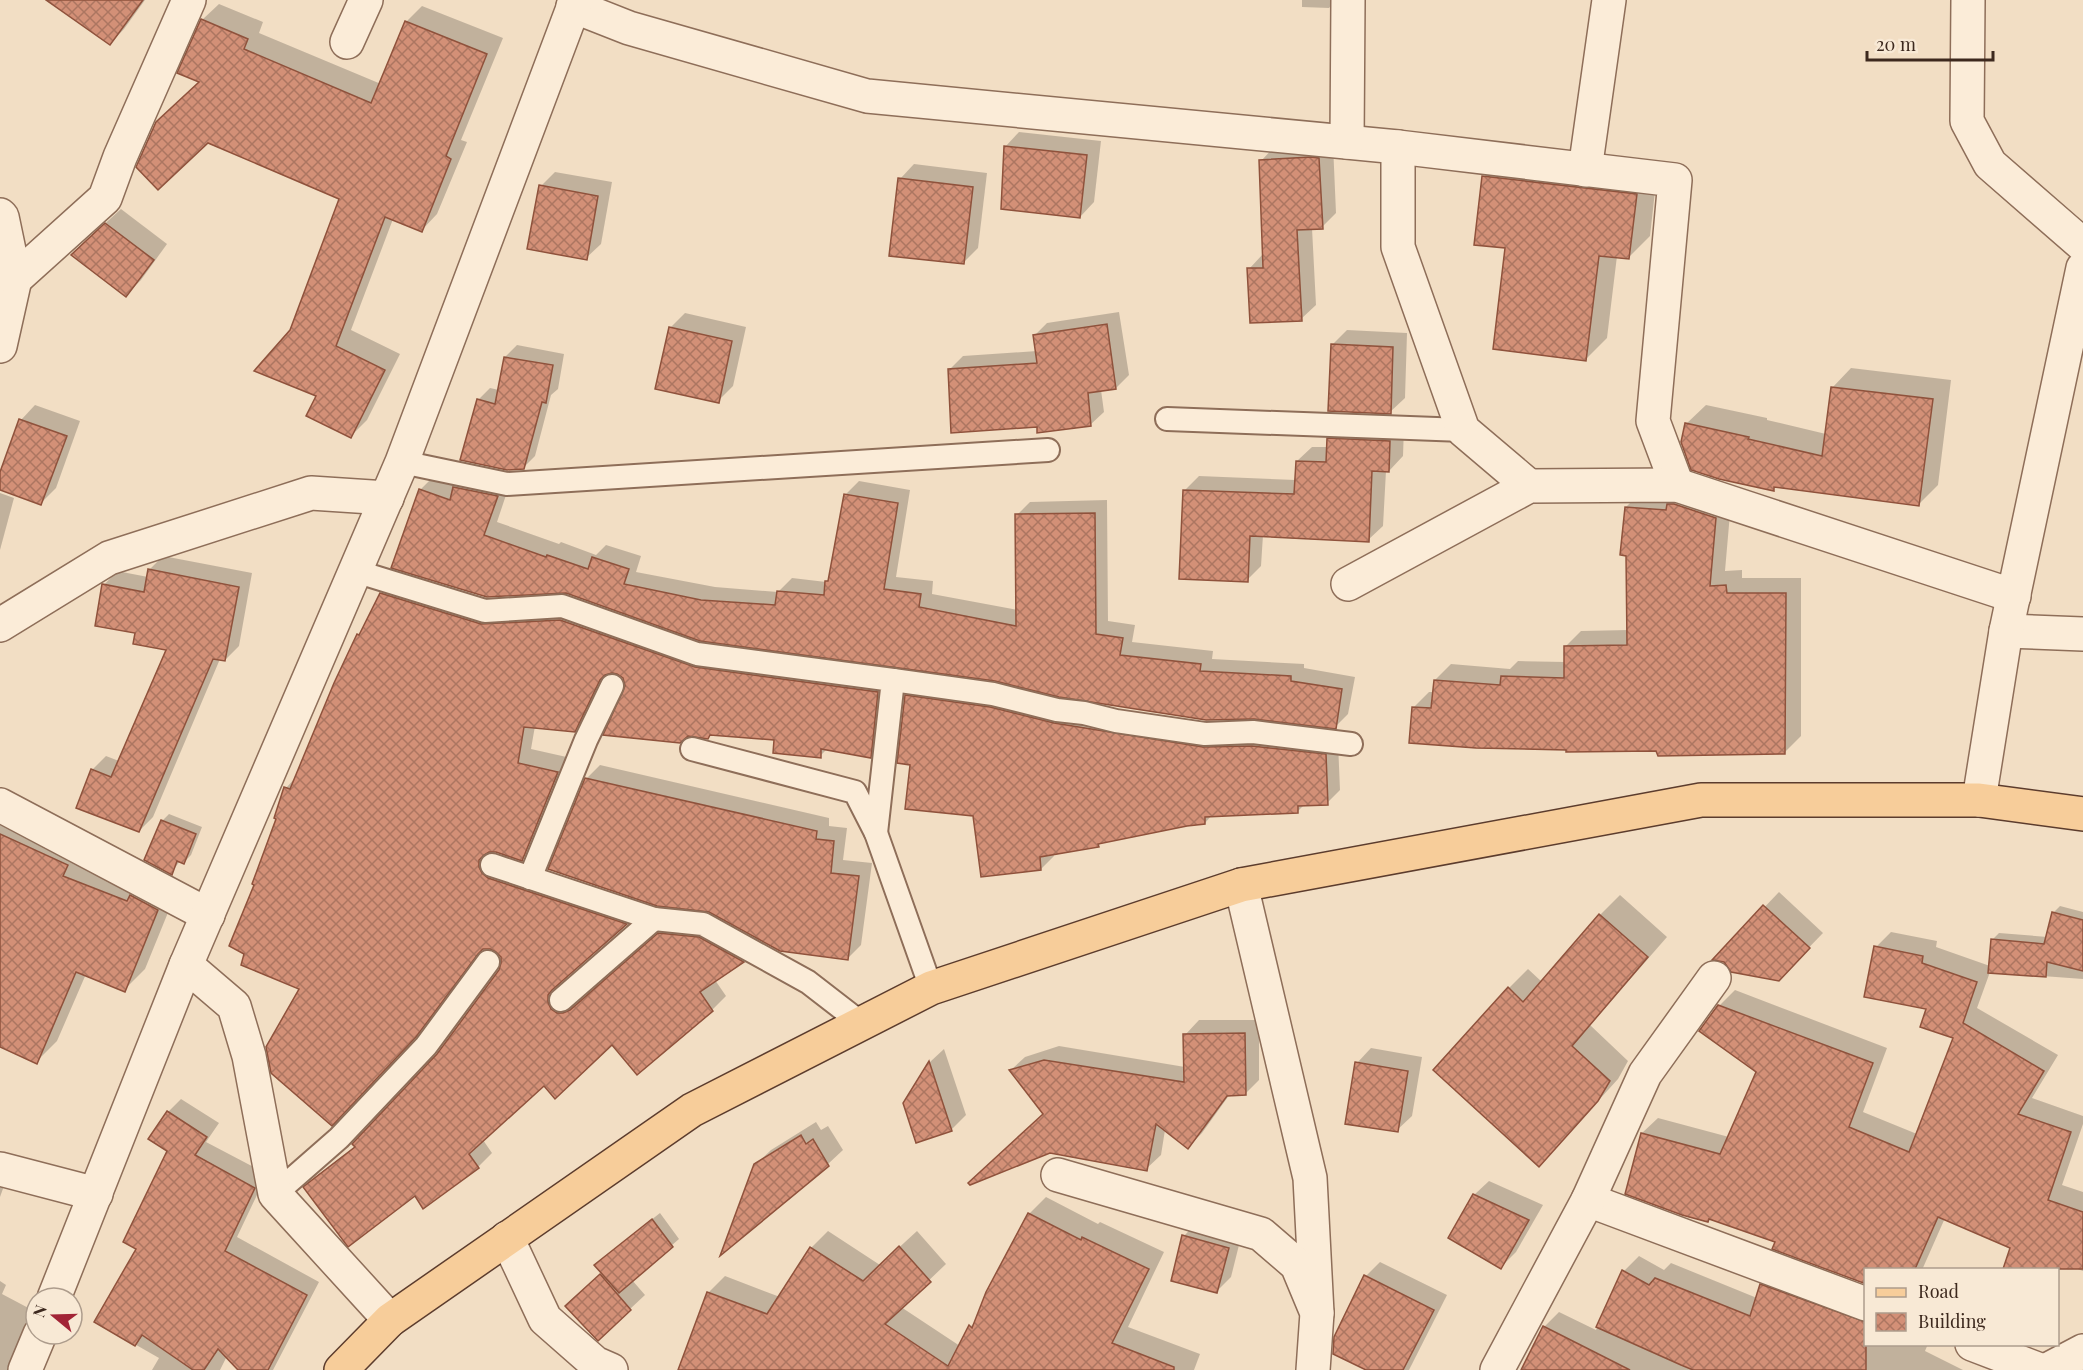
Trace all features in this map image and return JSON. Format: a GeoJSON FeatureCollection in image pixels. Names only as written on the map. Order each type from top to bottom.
{"type":"FeatureCollection","features":[{"type":"Feature","properties":{"kind":"main road"},"geometry":{"type":"LineString","coordinates":[[341,1370],[390,1320],[692,1110],[931,988],[1241,885],[1701,800],[1978,800],[2083,814]]}},
{"type":"Feature","properties":{"kind":"street"},"geometry":{"type":"LineString","coordinates":[[15,279],[105,198],[120,157],[189,0]]}},
{"type":"Feature","properties":{"kind":"street"},"geometry":{"type":"LineString","coordinates":[[347,42],[366,0]]}},
{"type":"Feature","properties":{"kind":"street"},"geometry":{"type":"LineString","coordinates":[[1347,142],[1348,0]]}},
{"type":"Feature","properties":{"kind":"street"},"geometry":{"type":"LineString","coordinates":[[1585,170],[1610,0]]}},
{"type":"Feature","properties":{"kind":"street"},"geometry":{"type":"LineString","coordinates":[[1968,0],[1967,121],[1990,164],[2083,245]]}},
{"type":"Feature","properties":{"kind":"street"},"geometry":{"type":"LineString","coordinates":[[59,1286],[186,965],[402,462],[574,3],[629,28],[867,96],[1398,147],[1675,180],[1653,421],[1677,485]]}},
{"type":"Feature","properties":{"kind":"street"},"geometry":{"type":"LineString","coordinates":[[1398,147],[1398,247],[1463,430],[1528,486]]}},
{"type":"Feature","properties":{"kind":"street"},"geometry":{"type":"LineString","coordinates":[[0,215],[15,279],[0,346]]}},
{"type":"Feature","properties":{"kind":"street"},"geometry":{"type":"LineString","coordinates":[[1978,800],[2006,631],[2083,268]]}},
{"type":"Feature","properties":{"kind":"street"},"geometry":{"type":"LineString","coordinates":[[1348,584],[1528,486],[1677,485],[2014,596]]}},
{"type":"Feature","properties":{"kind":"street"},"geometry":{"type":"LineString","coordinates":[[0,625],[109,558],[120,554],[311,493],[387,498]]}},
{"type":"Feature","properties":{"kind":"street"},"geometry":{"type":"LineString","coordinates":[[2006,631],[2083,634]]}},
{"type":"Feature","properties":{"kind":"street"},"geometry":{"type":"LineString","coordinates":[[0,805],[208,915]]}},
{"type":"Feature","properties":{"kind":"street"},"geometry":{"type":"LineString","coordinates":[[1241,885],[1310,1178],[1317,1313],[1313,1370]]}},
{"type":"Feature","properties":{"kind":"street"},"geometry":{"type":"LineString","coordinates":[[186,965],[234,1006],[249,1056],[275,1194],[390,1320]]}},
{"type":"Feature","properties":{"kind":"street"},"geometry":{"type":"LineString","coordinates":[[1497,1370],[1588,1200],[1645,1074],[1714,978]]}},
{"type":"Feature","properties":{"kind":"street"},"geometry":{"type":"LineString","coordinates":[[0,1169],[96,1194]]}},
{"type":"Feature","properties":{"kind":"street"},"geometry":{"type":"LineString","coordinates":[[1058,1175],[1261,1234],[1297,1266],[1317,1313]]}},
{"type":"Feature","properties":{"kind":"street"},"geometry":{"type":"LineString","coordinates":[[1588,1200],[1864,1303]]}},
{"type":"Feature","properties":{"kind":"street"},"geometry":{"type":"LineString","coordinates":[[507,1238],[544,1319],[595,1363],[611,1370]]}},
{"type":"Feature","properties":{"kind":"street"},"geometry":{"type":"LineString","coordinates":[[25,1370],[35,1346]]}},
{"type":"Feature","properties":{"kind":"street"},"geometry":{"type":"LineString","coordinates":[[1977,1346],[2040,1370]]}},
{"type":"Feature","properties":{"kind":"street"},"geometry":{"type":"LineString","coordinates":[[2047,1370],[2083,1351]]}},
{"type":"Feature","properties":{"kind":"lane"},"geometry":{"type":"LineString","coordinates":[[1167,419],[1463,430]]}},
{"type":"Feature","properties":{"kind":"lane"},"geometry":{"type":"LineString","coordinates":[[402,462],[507,484],[1048,450]]}},
{"type":"Feature","properties":{"kind":"lane"},"geometry":{"type":"LineString","coordinates":[[355,571],[485,611],[562,606],[697,654],[993,694],[1057,710],[1205,734],[1253,732],[1351,744]]}},
{"type":"Feature","properties":{"kind":"lane"},"geometry":{"type":"LineString","coordinates":[[876,833],[893,680]]}},
{"type":"Feature","properties":{"kind":"lane"},"geometry":{"type":"LineString","coordinates":[[530,878],[586,740],[612,686]]}},
{"type":"Feature","properties":{"kind":"lane"},"geometry":{"type":"LineString","coordinates":[[692,749],[855,792],[876,833],[931,988]]}},
{"type":"Feature","properties":{"kind":"lane"},"geometry":{"type":"LineString","coordinates":[[492,865],[654,919],[703,924],[808,982],[861,1023]]}},
{"type":"Feature","properties":{"kind":"lane"},"geometry":{"type":"LineString","coordinates":[[561,1000],[654,919]]}},
{"type":"Feature","properties":{"kind":"lane"},"geometry":{"type":"LineString","coordinates":[[275,1194],[339,1138],[426,1046],[488,962]]}},
{"type":"Feature","properties":{"kind":"building"},"geometry":{"type":"Polygon","coordinates":[[[46,0],[143,0],[110,45],[46,0]]]}},
{"type":"Feature","properties":{"kind":"building"},"geometry":{"type":"Polygon","coordinates":[[[201,19],[248,39],[244,49],[371,103],[405,21],[487,54],[446,156],[451,159],[422,232],[385,217],[336,346],[385,370],[351,438],[306,416],[316,396],[254,371],[290,330],[339,199],[208,143],[158,190],[136,167],[156,122],[199,82],[177,73],[201,19]]]}},
{"type":"Feature","properties":{"kind":"building"},"geometry":{"type":"Polygon","coordinates":[[[1004,146],[1087,155],[1080,218],[1001,209],[1004,146]]]}},
{"type":"Feature","properties":{"kind":"building"},"geometry":{"type":"Polygon","coordinates":[[[1319,158],[1323,229],[1297,230],[1302,321],[1250,323],[1247,268],[1263,268],[1259,160],[1319,158]]]}},
{"type":"Feature","properties":{"kind":"building"},"geometry":{"type":"Polygon","coordinates":[[[1482,176],[1637,194],[1629,259],[1599,256],[1586,361],[1493,349],[1505,248],[1474,245],[1482,176]]]}},
{"type":"Feature","properties":{"kind":"building"},"geometry":{"type":"Polygon","coordinates":[[[898,178],[973,187],[964,264],[889,256],[898,178]]]}},
{"type":"Feature","properties":{"kind":"building"},"geometry":{"type":"Polygon","coordinates":[[[539,185],[598,196],[587,260],[527,249],[539,185]]]}},
{"type":"Feature","properties":{"kind":"building"},"geometry":{"type":"Polygon","coordinates":[[[105,223],[154,260],[126,297],[71,255],[105,223]]]}},
{"type":"Feature","properties":{"kind":"building"},"geometry":{"type":"Polygon","coordinates":[[[1107,324],[1116,389],[1088,393],[1091,426],[1037,433],[1037,427],[951,433],[948,369],[1037,363],[1033,335],[1107,324]]]}},
{"type":"Feature","properties":{"kind":"building"},"geometry":{"type":"Polygon","coordinates":[[[669,327],[732,341],[719,403],[655,389],[669,327]]]}},
{"type":"Feature","properties":{"kind":"building"},"geometry":{"type":"Polygon","coordinates":[[[1331,344],[1393,347],[1391,414],[1328,411],[1331,344]]]}},
{"type":"Feature","properties":{"kind":"building"},"geometry":{"type":"Polygon","coordinates":[[[504,357],[553,365],[546,403],[542,402],[524,469],[507,470],[460,460],[477,399],[495,404],[504,357]]]}},
{"type":"Feature","properties":{"kind":"building"},"geometry":{"type":"Polygon","coordinates":[[[1831,387],[1933,399],[1919,506],[1774,487],[1774,491],[1719,479],[1691,470],[1681,442],[1685,423],[1822,456],[1831,387]]]}},
{"type":"Feature","properties":{"kind":"building"},"geometry":{"type":"Polygon","coordinates":[[[19,419],[67,436],[41,505],[0,490],[0,472],[19,419]]]}},
{"type":"Feature","properties":{"kind":"building"},"geometry":{"type":"Polygon","coordinates":[[[1327,438],[1390,441],[1389,472],[1372,471],[1369,542],[1250,536],[1248,582],[1179,579],[1183,490],[1294,494],[1296,461],[1326,462],[1327,438]]]}},
{"type":"Feature","properties":{"kind":"building"},"geometry":{"type":"Polygon","coordinates":[[[453,487],[498,496],[484,535],[588,569],[592,557],[629,569],[624,584],[701,600],[775,605],[777,591],[824,595],[844,494],[898,503],[884,589],[921,594],[919,607],[1016,626],[1015,514],[1095,513],[1096,634],[1123,638],[1120,655],[1201,664],[1200,671],[1291,676],[1291,681],[1342,689],[1336,729],[1254,719],[1206,720],[1059,697],[995,681],[700,641],[566,593],[487,597],[391,568],[419,489],[450,500],[453,487]]]}},
{"type":"Feature","properties":{"kind":"building"},"geometry":{"type":"Polygon","coordinates":[[[1667,504],[1674,504],[1716,518],[1710,586],[1726,585],[1727,593],[1786,593],[1785,754],[1658,756],[1656,751],[1566,752],[1566,750],[1476,748],[1409,743],[1412,707],[1431,708],[1434,680],[1500,685],[1501,676],[1564,678],[1564,646],[1627,645],[1626,556],[1620,555],[1625,507],[1666,510],[1667,504]]]}},
{"type":"Feature","properties":{"kind":"building"},"geometry":{"type":"Polygon","coordinates":[[[148,569],[239,587],[225,661],[213,659],[139,832],[76,808],[91,769],[111,777],[166,650],[133,644],[135,633],[95,626],[102,584],[144,592],[148,569]]]}},
{"type":"Feature","properties":{"kind":"building"},"geometry":{"type":"Polygon","coordinates":[[[380,593],[481,624],[560,620],[695,667],[878,692],[871,758],[821,749],[821,758],[773,753],[774,740],[710,735],[708,739],[688,736],[680,743],[603,735],[625,686],[623,678],[612,673],[600,680],[575,732],[524,727],[518,763],[558,772],[522,861],[496,852],[489,852],[479,860],[482,873],[488,878],[627,924],[552,990],[548,995],[551,1009],[557,1013],[570,1010],[658,933],[699,937],[744,962],[700,992],[713,1011],[637,1075],[612,1045],[555,1099],[544,1086],[469,1154],[479,1168],[423,1209],[415,1196],[348,1247],[303,1187],[355,1147],[352,1144],[437,1054],[499,970],[501,963],[501,957],[496,952],[483,949],[416,1037],[332,1126],[271,1073],[266,1047],[299,989],[241,965],[244,954],[229,946],[254,885],[252,884],[276,819],[274,818],[284,787],[290,789],[334,683],[357,634],[359,635],[380,593]]]}},
{"type":"Feature","properties":{"kind":"building"},"geometry":{"type":"Polygon","coordinates":[[[905,695],[990,707],[1054,723],[1203,747],[1252,746],[1326,754],[1328,805],[1298,806],[1298,813],[1205,817],[1205,824],[1040,857],[1041,870],[981,877],[973,816],[905,809],[910,765],[897,763],[905,695]]]}},
{"type":"Feature","properties":{"kind":"building"},"geometry":{"type":"Polygon","coordinates":[[[585,778],[817,831],[816,839],[834,841],[831,873],[859,876],[848,960],[780,951],[709,912],[657,906],[548,869],[585,778]]]}},
{"type":"Feature","properties":{"kind":"building"},"geometry":{"type":"Polygon","coordinates":[[[161,820],[196,834],[184,864],[177,861],[172,875],[144,860],[161,820]]]}},
{"type":"Feature","properties":{"kind":"building"},"geometry":{"type":"Polygon","coordinates":[[[0,834],[68,865],[63,876],[127,901],[130,895],[158,910],[125,992],[76,972],[37,1064],[0,1047],[0,834]]]}},
{"type":"Feature","properties":{"kind":"building"},"geometry":{"type":"Polygon","coordinates":[[[1763,905],[1810,948],[1779,981],[1731,972],[1724,962],[1712,960],[1763,905]]]}},
{"type":"Feature","properties":{"kind":"building"},"geometry":{"type":"Polygon","coordinates":[[[2052,912],[2083,920],[2083,971],[2047,962],[2046,977],[1988,973],[1991,939],[2044,944],[2052,912]]]}},
{"type":"Feature","properties":{"kind":"building"},"geometry":{"type":"Polygon","coordinates":[[[1599,914],[1648,957],[1572,1046],[1610,1081],[1598,1101],[1539,1167],[1433,1070],[1508,987],[1523,1002],[1599,914]]]}},
{"type":"Feature","properties":{"kind":"building"},"geometry":{"type":"Polygon","coordinates":[[[1874,946],[1923,956],[1922,963],[1977,982],[1963,1023],[2044,1071],[2018,1114],[2071,1132],[2048,1200],[2083,1212],[2083,1269],[2003,1268],[2010,1248],[1938,1217],[1915,1268],[1864,1268],[1864,1283],[1772,1249],[1775,1242],[1709,1219],[1708,1222],[1682,1215],[1625,1194],[1641,1133],[1720,1154],[1756,1072],[1699,1031],[1718,1005],[1873,1063],[1849,1127],[1909,1152],[1953,1038],[1920,1027],[1926,1009],[1864,997],[1874,946]]]}},
{"type":"Feature","properties":{"kind":"building"},"geometry":{"type":"Polygon","coordinates":[[[1245,1033],[1246,1095],[1227,1096],[1188,1149],[1156,1124],[1147,1171],[1050,1153],[970,1185],[968,1183],[1043,1114],[1009,1070],[1044,1060],[1184,1082],[1183,1034],[1245,1033]]]}},
{"type":"Feature","properties":{"kind":"building"},"geometry":{"type":"Polygon","coordinates":[[[929,1061],[952,1131],[916,1143],[903,1103],[929,1061]]]}},
{"type":"Feature","properties":{"kind":"building"},"geometry":{"type":"Polygon","coordinates":[[[1355,1062],[1408,1071],[1398,1132],[1345,1124],[1355,1062]]]}},
{"type":"Feature","properties":{"kind":"building"},"geometry":{"type":"Polygon","coordinates":[[[167,1111],[207,1137],[195,1155],[255,1188],[225,1251],[307,1295],[268,1370],[238,1370],[218,1349],[204,1370],[193,1370],[142,1335],[135,1346],[94,1322],[136,1249],[123,1242],[167,1151],[148,1139],[167,1111]]]}},
{"type":"Feature","properties":{"kind":"building"},"geometry":{"type":"Polygon","coordinates":[[[801,1135],[806,1144],[813,1139],[829,1166],[720,1256],[754,1164],[801,1135]]]}},
{"type":"Feature","properties":{"kind":"building"},"geometry":{"type":"Polygon","coordinates":[[[1473,1194],[1529,1220],[1501,1269],[1448,1238],[1473,1194]]]}},
{"type":"Feature","properties":{"kind":"building"},"geometry":{"type":"Polygon","coordinates":[[[1028,1213],[1081,1240],[1082,1237],[1149,1269],[1112,1343],[1174,1367],[1174,1370],[678,1370],[707,1292],[767,1314],[810,1247],[863,1281],[899,1246],[931,1282],[885,1324],[948,1366],[969,1325],[972,1328],[986,1292],[1028,1213]]]}},
{"type":"Feature","properties":{"kind":"building"},"geometry":{"type":"Polygon","coordinates":[[[652,1219],[673,1247],[619,1293],[594,1265],[652,1219]]]}},
{"type":"Feature","properties":{"kind":"building"},"geometry":{"type":"Polygon","coordinates":[[[1182,1235],[1229,1248],[1217,1293],[1171,1281],[1182,1235]]]}},
{"type":"Feature","properties":{"kind":"building"},"geometry":{"type":"Polygon","coordinates":[[[1622,1270],[1649,1285],[1655,1278],[1750,1316],[1760,1284],[1864,1321],[1866,1370],[1693,1370],[1596,1327],[1622,1270]]]}},
{"type":"Feature","properties":{"kind":"building"},"geometry":{"type":"Polygon","coordinates":[[[600,1274],[631,1310],[598,1341],[565,1306],[600,1274]]]}},
{"type":"Feature","properties":{"kind":"building"},"geometry":{"type":"Polygon","coordinates":[[[1364,1275],[1434,1310],[1403,1370],[1366,1370],[1333,1354],[1334,1337],[1364,1275]]]}},
{"type":"Feature","properties":{"kind":"building"},"geometry":{"type":"Polygon","coordinates":[[[1543,1326],[1630,1370],[1521,1370],[1543,1326]]]}}]}
